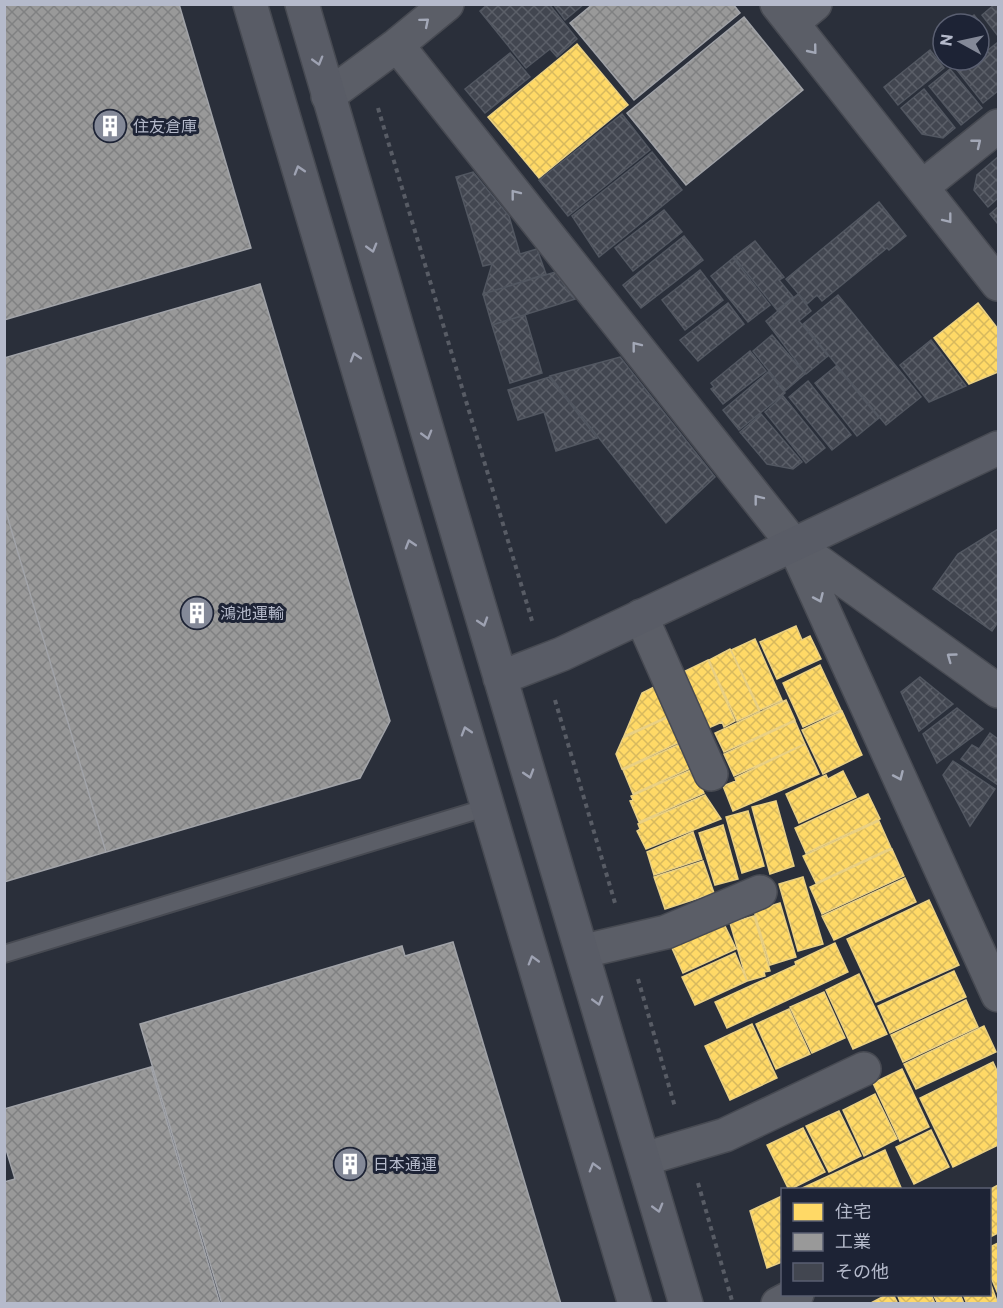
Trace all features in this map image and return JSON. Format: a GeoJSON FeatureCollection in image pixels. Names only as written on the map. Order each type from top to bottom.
{"type":"FeatureCollection","features":[{"type":"Feature","properties":{"kind":"street"},"geometry":{"type":"LineString","coordinates":[[250,4],[635,1304]]}},
{"type":"Feature","properties":{"kind":"street"},"geometry":{"type":"LineString","coordinates":[[302,4],[470,584],[584,951],[686,1304]]}},
{"type":"Feature","properties":{"kind":"street"},"geometry":{"type":"LineString","coordinates":[[328,96],[397,45],[447,4]]}},
{"type":"Feature","properties":{"kind":"street"},"geometry":{"type":"LineString","coordinates":[[795,11],[922,187],[999,284]]}},
{"type":"Feature","properties":{"kind":"street"},"geometry":{"type":"LineString","coordinates":[[397,45],[794,545],[999,995]]}},
{"type":"Feature","properties":{"kind":"street"},"geometry":{"type":"LineString","coordinates":[[922,187],[999,126]]}},
{"type":"Feature","properties":{"kind":"street"},"geometry":{"type":"LineString","coordinates":[[500,678],[562,654],[999,448]]}},
{"type":"Feature","properties":{"kind":"street"},"geometry":{"type":"LineString","coordinates":[[794,545],[999,691]]}},
{"type":"Feature","properties":{"kind":"street"},"geometry":{"type":"LineString","coordinates":[[641,616],[711,774]]}},
{"type":"Feature","properties":{"kind":"street"},"geometry":{"type":"LineString","coordinates":[[488,807],[500,678]]}},
{"type":"Feature","properties":{"kind":"street"},"geometry":{"type":"LineString","coordinates":[[584,951],[666,932],[760,892]]}},
{"type":"Feature","properties":{"kind":"street"},"geometry":{"type":"LineString","coordinates":[[972,939],[999,958]]}},
{"type":"Feature","properties":{"kind":"street"},"geometry":{"type":"LineString","coordinates":[[644,1160],[725,1135],[864,1069]]}},
{"type":"Feature","properties":{"kind":"street"},"geometry":{"type":"LineString","coordinates":[[778,1304],[793,1296]]}},
{"type":"Feature","properties":{"kind":"lane"},"geometry":{"type":"LineString","coordinates":[[4,954],[488,807]]}},
{"type":"Feature","properties":{"kind":"building: 住宅"},"geometry":{"type":"Polygon","coordinates":[[[577,44],[628,105],[539,178],[488,117],[577,44]]]}},
{"type":"Feature","properties":{"kind":"building: 住宅"},"geometry":{"type":"Polygon","coordinates":[[[978,303],[998,329],[998,372],[969,384],[934,338],[978,303]]]}},
{"type":"Feature","properties":{"kind":"building: 住宅"},"geometry":{"type":"Polygon","coordinates":[[[796,626],[802,640],[810,636],[821,659],[777,679],[760,642],[796,626]]]}},
{"type":"Feature","properties":{"kind":"building: 住宅"},"geometry":{"type":"Polygon","coordinates":[[[755,639],[782,700],[760,710],[731,650],[755,639]]]}},
{"type":"Feature","properties":{"kind":"building: 住宅"},"geometry":{"type":"Polygon","coordinates":[[[730,649],[759,711],[737,721],[709,660],[730,649]]]}},
{"type":"Feature","properties":{"kind":"building: 住宅"},"geometry":{"type":"Polygon","coordinates":[[[708,660],[735,721],[724,727],[722,722],[706,729],[681,673],[708,660]]]}},
{"type":"Feature","properties":{"kind":"building: 住宅"},"geometry":{"type":"Polygon","coordinates":[[[820,665],[841,710],[803,727],[783,683],[820,665]]]}},
{"type":"Feature","properties":{"kind":"building: 住宅"},"geometry":{"type":"Polygon","coordinates":[[[656,686],[669,716],[624,736],[642,693],[656,686]]]}},
{"type":"Feature","properties":{"kind":"building: 住宅"},"geometry":{"type":"Polygon","coordinates":[[[786,700],[795,720],[724,752],[715,733],[786,700]]]}},
{"type":"Feature","properties":{"kind":"building: 住宅"},"geometry":{"type":"Polygon","coordinates":[[[842,711],[862,755],[823,774],[802,730],[842,711]]]}},
{"type":"Feature","properties":{"kind":"building: 住宅"},"geometry":{"type":"Polygon","coordinates":[[[669,717],[680,742],[622,769],[616,754],[623,738],[669,717]]]}},
{"type":"Feature","properties":{"kind":"building: 住宅"},"geometry":{"type":"Polygon","coordinates":[[[795,721],[805,744],[734,776],[724,754],[795,721]]]}},
{"type":"Feature","properties":{"kind":"building: 住宅"},"geometry":{"type":"Polygon","coordinates":[[[682,743],[693,767],[633,794],[623,770],[682,743]]]}},
{"type":"Feature","properties":{"kind":"building: 住宅"},"geometry":{"type":"Polygon","coordinates":[[[805,744],[819,774],[733,811],[723,786],[805,744]]]}},
{"type":"Feature","properties":{"kind":"building: 住宅"},"geometry":{"type":"Polygon","coordinates":[[[693,769],[704,793],[639,822],[630,801],[633,800],[631,796],[693,769]]]}},
{"type":"Feature","properties":{"kind":"building: 住宅"},"geometry":{"type":"Polygon","coordinates":[[[843,771],[856,797],[799,823],[786,794],[826,775],[828,779],[843,771]]]}},
{"type":"Feature","properties":{"kind":"building: 住宅"},"geometry":{"type":"Polygon","coordinates":[[[868,794],[880,819],[806,853],[795,828],[868,794]]]}},
{"type":"Feature","properties":{"kind":"building: 住宅"},"geometry":{"type":"Polygon","coordinates":[[[705,795],[721,819],[646,849],[637,831],[640,829],[638,824],[705,795]]]}},
{"type":"Feature","properties":{"kind":"building: 住宅"},"geometry":{"type":"Polygon","coordinates":[[[776,801],[794,866],[770,874],[752,807],[776,801]]]}},
{"type":"Feature","properties":{"kind":"building: 住宅"},"geometry":{"type":"Polygon","coordinates":[[[748,811],[764,866],[742,873],[726,817],[748,811]]]}},
{"type":"Feature","properties":{"kind":"building: 住宅"},"geometry":{"type":"Polygon","coordinates":[[[879,821],[891,848],[816,883],[803,856],[879,821]]]}},
{"type":"Feature","properties":{"kind":"building: 住宅"},"geometry":{"type":"Polygon","coordinates":[[[723,825],[738,879],[715,885],[699,833],[723,825]]]}},
{"type":"Feature","properties":{"kind":"building: 住宅"},"geometry":{"type":"Polygon","coordinates":[[[693,832],[702,859],[654,875],[647,852],[693,832]]]}},
{"type":"Feature","properties":{"kind":"building: 住宅"},"geometry":{"type":"Polygon","coordinates":[[[892,849],[904,876],[822,914],[810,887],[892,849]]]}},
{"type":"Feature","properties":{"kind":"building: 住宅"},"geometry":{"type":"Polygon","coordinates":[[[703,861],[714,893],[665,909],[654,877],[703,861]]]}},
{"type":"Feature","properties":{"kind":"building: 住宅"},"geometry":{"type":"Polygon","coordinates":[[[803,877],[823,944],[798,951],[779,884],[803,877]]]}},
{"type":"Feature","properties":{"kind":"building: 住宅"},"geometry":{"type":"Polygon","coordinates":[[[905,878],[916,902],[834,940],[822,916],[905,878]]]}},
{"type":"Feature","properties":{"kind":"building: 住宅"},"geometry":{"type":"Polygon","coordinates":[[[929,900],[959,965],[876,1002],[847,939],[929,900]]]}},
{"type":"Feature","properties":{"kind":"building: 住宅"},"geometry":{"type":"Polygon","coordinates":[[[780,903],[796,957],[770,965],[754,911],[780,903]]]}},
{"type":"Feature","properties":{"kind":"building: 住宅"},"geometry":{"type":"Polygon","coordinates":[[[754,916],[770,971],[764,972],[765,976],[747,981],[730,923],[754,916]]]}},
{"type":"Feature","properties":{"kind":"building: 住宅"},"geometry":{"type":"Polygon","coordinates":[[[724,924],[736,949],[683,973],[672,948],[724,924]]]}},
{"type":"Feature","properties":{"kind":"building: 住宅"},"geometry":{"type":"Polygon","coordinates":[[[835,943],[848,972],[727,1028],[715,1002],[796,965],[795,962],[835,943]]]}},
{"type":"Feature","properties":{"kind":"building: 住宅"},"geometry":{"type":"Polygon","coordinates":[[[735,953],[747,981],[695,1005],[682,977],[735,953]]]}},
{"type":"Feature","properties":{"kind":"building: 住宅"},"geometry":{"type":"Polygon","coordinates":[[[954,971],[966,997],[890,1033],[878,1006],[954,971]]]}},
{"type":"Feature","properties":{"kind":"building: 住宅"},"geometry":{"type":"Polygon","coordinates":[[[859,974],[887,1034],[853,1049],[826,990],[859,974]]]}},
{"type":"Feature","properties":{"kind":"building: 住宅"},"geometry":{"type":"Polygon","coordinates":[[[824,992],[845,1038],[812,1053],[790,1007],[824,992]]]}},
{"type":"Feature","properties":{"kind":"building: 住宅"},"geometry":{"type":"Polygon","coordinates":[[[966,1000],[978,1027],[903,1062],[891,1035],[966,1000]]]}},
{"type":"Feature","properties":{"kind":"building: 住宅"},"geometry":{"type":"Polygon","coordinates":[[[789,1009],[810,1054],[776,1069],[756,1024],[789,1009]]]}},
{"type":"Feature","properties":{"kind":"building: 住宅"},"geometry":{"type":"Polygon","coordinates":[[[752,1024],[777,1078],[730,1100],[705,1046],[752,1024]]]}},
{"type":"Feature","properties":{"kind":"building: 住宅"},"geometry":{"type":"Polygon","coordinates":[[[984,1026],[996,1052],[916,1089],[904,1064],[984,1026]]]}},
{"type":"Feature","properties":{"kind":"building: 住宅"},"geometry":{"type":"Polygon","coordinates":[[[993,1062],[998,1073],[998,1145],[953,1167],[920,1098],[993,1062]]]}},
{"type":"Feature","properties":{"kind":"building: 住宅"},"geometry":{"type":"Polygon","coordinates":[[[902,1069],[929,1127],[900,1141],[873,1083],[902,1069]]]}},
{"type":"Feature","properties":{"kind":"building: 住宅"},"geometry":{"type":"Polygon","coordinates":[[[875,1094],[897,1139],[864,1156],[843,1110],[875,1094]]]}},
{"type":"Feature","properties":{"kind":"building: 住宅"},"geometry":{"type":"Polygon","coordinates":[[[839,1111],[861,1156],[829,1172],[806,1126],[839,1111]]]}},
{"type":"Feature","properties":{"kind":"building: 住宅"},"geometry":{"type":"Polygon","coordinates":[[[803,1128],[825,1172],[793,1188],[788,1188],[767,1145],[803,1128]]]}},
{"type":"Feature","properties":{"kind":"building: 住宅"},"geometry":{"type":"Polygon","coordinates":[[[931,1130],[949,1167],[914,1184],[896,1147],[931,1130]]]}},
{"type":"Feature","properties":{"kind":"building: 住宅"},"geometry":{"type":"Polygon","coordinates":[[[885,1150],[901,1188],[802,1188],[885,1150]]]}},
{"type":"Feature","properties":{"kind":"building: 住宅"},"geometry":{"type":"Polygon","coordinates":[[[998,1185],[998,1233],[991,1236],[991,1189],[998,1185]]]}},
{"type":"Feature","properties":{"kind":"building: 住宅"},"geometry":{"type":"Polygon","coordinates":[[[781,1196],[781,1262],[767,1268],[750,1211],[781,1196]]]}},
{"type":"Feature","properties":{"kind":"building: 住宅"},"geometry":{"type":"Polygon","coordinates":[[[998,1243],[998,1294],[991,1277],[991,1246],[998,1243]]]}},
{"type":"Feature","properties":{"kind":"building: 住宅"},"geometry":{"type":"Polygon","coordinates":[[[991,1285],[998,1304],[967,1304],[964,1296],[991,1296],[991,1285]]]}},
{"type":"Feature","properties":{"kind":"building: 住宅"},"geometry":{"type":"Polygon","coordinates":[[[884,1296],[894,1296],[898,1304],[869,1304],[884,1296]]]}},
{"type":"Feature","properties":{"kind":"building: 住宅"},"geometry":{"type":"Polygon","coordinates":[[[898,1296],[932,1296],[935,1304],[901,1304],[898,1296]]]}},
{"type":"Feature","properties":{"kind":"building: 住宅"},"geometry":{"type":"Polygon","coordinates":[[[934,1296],[961,1296],[964,1304],[938,1304],[934,1296]]]}},
{"type":"Feature","properties":{"kind":"building: 工業","name":"住友倉庫"},"geometry":{"type":"Polygon","coordinates":[[[4,4],[179,4],[251,248],[4,320],[4,4]]]}},
{"type":"Feature","properties":{"kind":"building: 工業"},"geometry":{"type":"Polygon","coordinates":[[[593,4],[733,4],[740,13],[634,100],[570,23],[593,4]]]}},
{"type":"Feature","properties":{"kind":"building: 工業"},"geometry":{"type":"Polygon","coordinates":[[[744,17],[803,90],[686,185],[627,113],[744,17]]]}},
{"type":"Feature","properties":{"kind":"building: 工業","name":"鴻池運輸"},"geometry":{"type":"Polygon","coordinates":[[[260,284],[390,721],[360,778],[106,852],[4,505],[4,358],[260,284]]]}},
{"type":"Feature","properties":{"kind":"building: 工業"},"geometry":{"type":"Polygon","coordinates":[[[4,505],[106,852],[4,882],[4,505]]]}},
{"type":"Feature","properties":{"kind":"building: 工業","name":"日本通運"},"geometry":{"type":"Polygon","coordinates":[[[453,942],[561,1304],[222,1304],[140,1024],[402,946],[405,956],[453,942]]]}},
{"type":"Feature","properties":{"kind":"building: 工業"},"geometry":{"type":"Polygon","coordinates":[[[151,1067],[220,1304],[4,1304],[4,1182],[15,1179],[4,1143],[4,1109],[151,1067]]]}},
{"type":"Feature","properties":{"kind":"building: その他"},"geometry":{"type":"Polygon","coordinates":[[[488,4],[549,4],[577,39],[557,57],[550,49],[526,68],[480,11],[488,4]]]}},
{"type":"Feature","properties":{"kind":"building: その他"},"geometry":{"type":"Polygon","coordinates":[[[553,4],[584,4],[565,20],[553,4]]]}},
{"type":"Feature","properties":{"kind":"building: その他"},"geometry":{"type":"Polygon","coordinates":[[[998,4],[998,36],[991,27],[991,12],[986,12],[998,4]]]}},
{"type":"Feature","properties":{"kind":"building: その他"},"geometry":{"type":"Polygon","coordinates":[[[997,43],[998,91],[983,103],[958,72],[991,72],[991,48],[997,43]]]}},
{"type":"Feature","properties":{"kind":"building: その他"},"geometry":{"type":"Polygon","coordinates":[[[930,50],[931,72],[939,72],[898,105],[884,87],[930,50]]]}},
{"type":"Feature","properties":{"kind":"building: その他"},"geometry":{"type":"Polygon","coordinates":[[[510,53],[530,77],[485,113],[465,89],[510,53]]]}},
{"type":"Feature","properties":{"kind":"building: その他"},"geometry":{"type":"Polygon","coordinates":[[[946,72],[952,72],[982,108],[961,125],[929,86],[946,72]]]}},
{"type":"Feature","properties":{"kind":"building: その他"},"geometry":{"type":"Polygon","coordinates":[[[924,89],[955,128],[943,138],[922,134],[901,108],[924,89]]]}},
{"type":"Feature","properties":{"kind":"building: その他"},"geometry":{"type":"Polygon","coordinates":[[[622,114],[650,150],[568,216],[539,180],[622,114]]]}},
{"type":"Feature","properties":{"kind":"building: その他"},"geometry":{"type":"Polygon","coordinates":[[[652,152],[682,190],[599,257],[572,216],[652,152]]]}},
{"type":"Feature","properties":{"kind":"building: その他"},"geometry":{"type":"Polygon","coordinates":[[[998,157],[998,198],[988,207],[974,190],[977,175],[998,157]]]}},
{"type":"Feature","properties":{"kind":"building: その他"},"geometry":{"type":"Polygon","coordinates":[[[473,172],[509,216],[520,254],[537,249],[546,274],[483,294],[492,264],[483,266],[456,177],[473,172]]]}},
{"type":"Feature","properties":{"kind":"building: その他"},"geometry":{"type":"Polygon","coordinates":[[[879,202],[906,236],[889,250],[887,248],[822,301],[817,295],[807,304],[786,279],[879,202]]]}},
{"type":"Feature","properties":{"kind":"building: その他"},"geometry":{"type":"Polygon","coordinates":[[[998,207],[998,224],[990,214],[998,207]]]}},
{"type":"Feature","properties":{"kind":"building: その他"},"geometry":{"type":"Polygon","coordinates":[[[664,210],[682,232],[633,271],[615,248],[664,210]]]}},
{"type":"Feature","properties":{"kind":"building: その他"},"geometry":{"type":"Polygon","coordinates":[[[684,236],[703,260],[641,308],[623,285],[684,236]]]}},
{"type":"Feature","properties":{"kind":"building: その他"},"geometry":{"type":"Polygon","coordinates":[[[755,241],[784,277],[779,280],[793,297],[777,310],[734,257],[755,241]]]}},
{"type":"Feature","properties":{"kind":"building: その他"},"geometry":{"type":"Polygon","coordinates":[[[733,258],[770,305],[748,322],[711,276],[733,258]]]}},
{"type":"Feature","properties":{"kind":"building: その他"},"geometry":{"type":"Polygon","coordinates":[[[700,270],[723,300],[685,330],[662,300],[700,270]]]}},
{"type":"Feature","properties":{"kind":"building: その他"},"geometry":{"type":"Polygon","coordinates":[[[555,272],[575,299],[492,325],[483,294],[555,272]]]}},
{"type":"Feature","properties":{"kind":"building: その他"},"geometry":{"type":"Polygon","coordinates":[[[798,294],[811,311],[799,321],[828,356],[806,374],[766,321],[798,294]]]}},
{"type":"Feature","properties":{"kind":"building: その他"},"geometry":{"type":"Polygon","coordinates":[[[838,295],[921,397],[886,425],[803,324],[838,295]]]}},
{"type":"Feature","properties":{"kind":"building: その他"},"geometry":{"type":"Polygon","coordinates":[[[728,303],[744,324],[698,361],[680,340],[728,303]]]}},
{"type":"Feature","properties":{"kind":"building: その他"},"geometry":{"type":"Polygon","coordinates":[[[525,315],[542,373],[510,383],[492,325],[525,315]]]}},
{"type":"Feature","properties":{"kind":"building: その他"},"geometry":{"type":"Polygon","coordinates":[[[772,335],[805,374],[785,391],[753,351],[772,335]]]}},
{"type":"Feature","properties":{"kind":"building: その他"},"geometry":{"type":"Polygon","coordinates":[[[931,340],[966,386],[929,402],[900,365],[931,340]]]}},
{"type":"Feature","properties":{"kind":"building: その他"},"geometry":{"type":"Polygon","coordinates":[[[750,351],[766,371],[723,404],[711,389],[714,387],[711,383],[750,351]]]}},
{"type":"Feature","properties":{"kind":"building: その他"},"geometry":{"type":"Polygon","coordinates":[[[620,357],[715,477],[666,523],[550,376],[620,357]]]}},
{"type":"Feature","properties":{"kind":"building: その他"},"geometry":{"type":"Polygon","coordinates":[[[836,366],[879,418],[857,436],[815,383],[836,366]]]}},
{"type":"Feature","properties":{"kind":"building: その他"},"geometry":{"type":"Polygon","coordinates":[[[768,372],[785,393],[739,430],[723,410],[768,372]]]}},
{"type":"Feature","properties":{"kind":"building: その他"},"geometry":{"type":"Polygon","coordinates":[[[549,377],[597,438],[556,451],[544,412],[518,420],[508,390],[549,377]]]}},
{"type":"Feature","properties":{"kind":"building: その他"},"geometry":{"type":"Polygon","coordinates":[[[808,381],[851,435],[832,450],[789,397],[808,381]]]}},
{"type":"Feature","properties":{"kind":"building: その他"},"geometry":{"type":"Polygon","coordinates":[[[783,396],[825,448],[806,463],[765,412],[783,396]]]}},
{"type":"Feature","properties":{"kind":"building: その他"},"geometry":{"type":"Polygon","coordinates":[[[761,414],[802,462],[793,469],[767,464],[740,432],[761,414]]]}},
{"type":"Feature","properties":{"kind":"building: その他"},"geometry":{"type":"Polygon","coordinates":[[[998,529],[998,622],[992,631],[933,589],[958,554],[998,529]]]}},
{"type":"Feature","properties":{"kind":"building: その他"},"geometry":{"type":"Polygon","coordinates":[[[920,677],[953,704],[919,731],[901,692],[920,677]]]}},
{"type":"Feature","properties":{"kind":"building: その他"},"geometry":{"type":"Polygon","coordinates":[[[957,708],[983,729],[937,763],[923,734],[957,708]]]}},
{"type":"Feature","properties":{"kind":"building: その他"},"geometry":{"type":"Polygon","coordinates":[[[990,733],[998,739],[998,785],[961,759],[972,745],[979,749],[990,733]]]}},
{"type":"Feature","properties":{"kind":"building: その他"},"geometry":{"type":"Polygon","coordinates":[[[953,761],[995,789],[970,826],[943,775],[953,761]]]}},
{"type":"Feature","properties":{"kind":"place","name":"住友倉庫"},"geometry":{"type":"Point","coordinates":[110,126]}},
{"type":"Feature","properties":{"kind":"place","name":"鴻池運輸"},"geometry":{"type":"Point","coordinates":[197,613]}},
{"type":"Feature","properties":{"kind":"place","name":"日本通運"},"geometry":{"type":"Point","coordinates":[350,1164]}}]}
